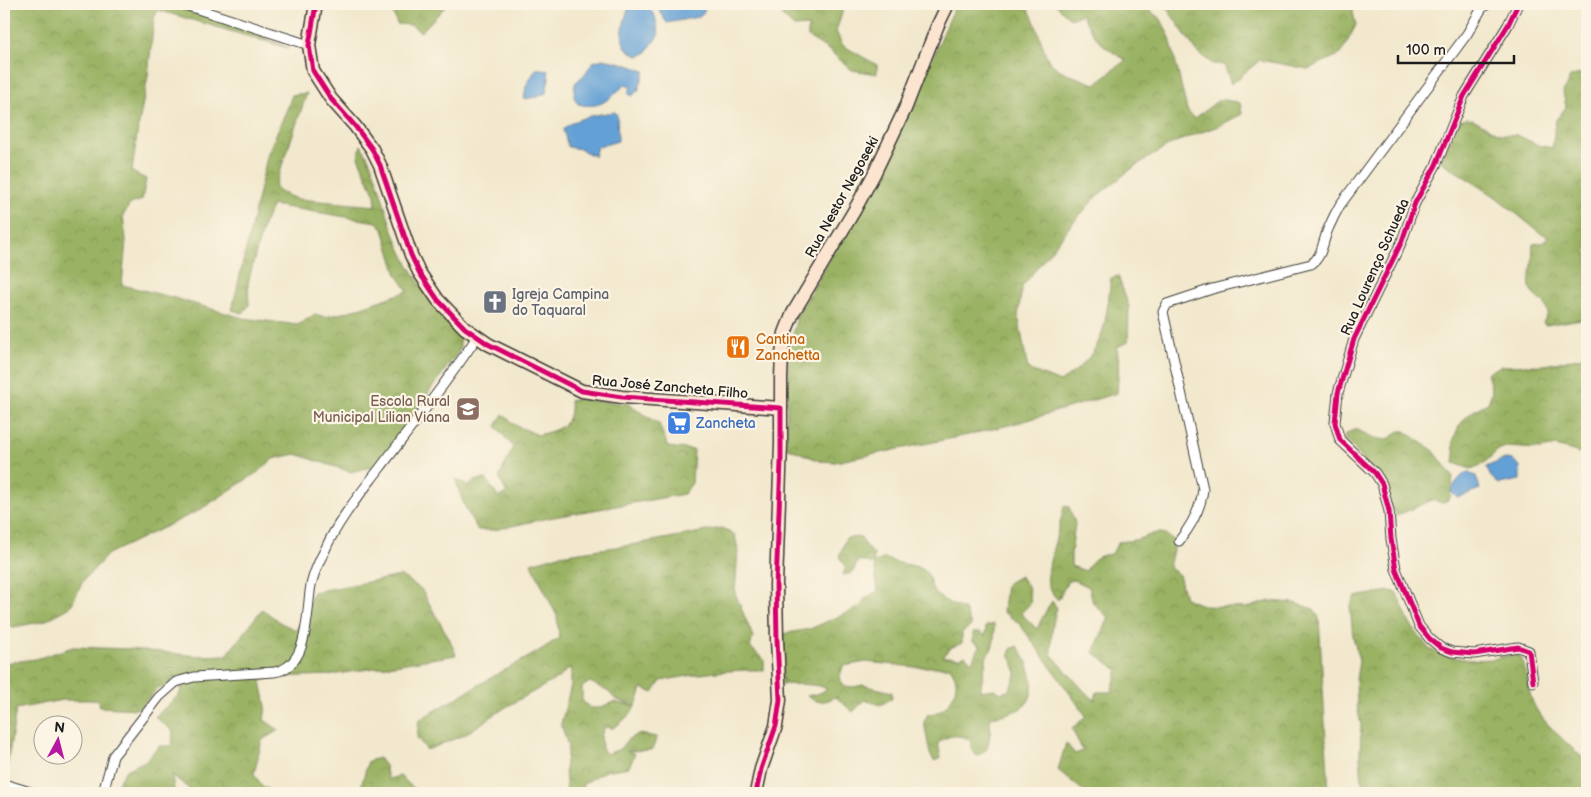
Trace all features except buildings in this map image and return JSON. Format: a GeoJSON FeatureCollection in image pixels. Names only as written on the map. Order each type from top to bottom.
{"type":"FeatureCollection","features":[{"type":"Feature","properties":{"kind":"street"},"geometry":{"type":"LineString","coordinates":[[182,4],[309,45]]}},
{"type":"Feature","properties":{"kind":"street","name":"Rua José Zancheta Filho"},"geometry":{"type":"LineString","coordinates":[[316,4],[309,45],[314,71],[339,110],[365,138],[380,165],[411,254],[426,285],[465,328],[477,337],[570,386],[596,394],[781,408]]}},
{"type":"Feature","properties":{"kind":"street","name":"Rua Nestor Negoseki"},"geometry":{"type":"LineString","coordinates":[[756,793],[761,769],[776,726],[780,700],[776,640],[776,585],[781,462],[782,354],[786,333],[793,313],[874,174],[905,109],[948,4]]}},
{"type":"Feature","properties":{"kind":"street"},"geometry":{"type":"LineString","coordinates":[[1180,541],[1197,515],[1203,489],[1165,322],[1164,308],[1167,304],[1212,289],[1316,262],[1340,205],[1467,34],[1482,8],[1488,4]]}},
{"type":"Feature","properties":{"kind":"street"},"geometry":{"type":"LineString","coordinates":[[1508,4],[1518,4]]}},
{"type":"Feature","properties":{"kind":"street","name":"Rua Lourenço Schueda"},"geometry":{"type":"LineString","coordinates":[[1518,4],[1508,25],[1464,96],[1436,165],[1416,203],[1402,241],[1354,339],[1338,394],[1335,423],[1340,440],[1375,473],[1382,484],[1387,500],[1391,546],[1396,569],[1419,626],[1436,643],[1452,652],[1474,654],[1506,648],[1524,648],[1529,651],[1533,682]]}},
{"type":"Feature","properties":{"kind":"street"},"geometry":{"type":"LineString","coordinates":[[103,793],[113,756],[159,697],[176,682],[194,677],[281,671],[290,665],[297,656],[302,644],[312,582],[327,545],[364,490],[477,337]]}},
{"type":"Feature","properties":{"kind":"street"},"geometry":{"type":"LineString","coordinates":[[4,784],[34,793]]}},
{"type":"Feature","properties":{"kind":"green space"},"geometry":{"type":"Polygon","coordinates":[[[4,4],[168,4],[244,28],[288,48],[158,10],[154,18],[148,76],[132,172],[146,179],[142,200],[130,204],[123,216],[126,240],[122,285],[243,318],[298,325],[315,314],[325,317],[347,312],[408,291],[397,275],[383,229],[377,222],[272,205],[263,226],[248,283],[249,305],[243,313],[232,310],[268,153],[292,95],[307,93],[275,186],[279,192],[297,199],[376,206],[375,195],[358,157],[361,145],[373,168],[392,229],[403,254],[425,291],[460,337],[460,349],[376,466],[351,472],[296,454],[273,459],[261,470],[198,511],[108,554],[83,581],[71,606],[45,621],[4,629],[4,4]]]}},
{"type":"Feature","properties":{"kind":"green space"},"geometry":{"type":"Polygon","coordinates":[[[390,4],[448,4],[421,32],[411,25],[397,24],[390,4]]]}},
{"type":"Feature","properties":{"kind":"green space"},"geometry":{"type":"Polygon","coordinates":[[[783,4],[845,4],[836,31],[842,45],[877,65],[877,74],[852,70],[826,48],[808,37],[808,26],[794,27],[782,16],[783,4]]]}},
{"type":"Feature","properties":{"kind":"green space"},"geometry":{"type":"Polygon","coordinates":[[[956,4],[1024,4],[1033,18],[1048,60],[1057,68],[1095,84],[1126,60],[1111,51],[1100,41],[1082,14],[1071,19],[1055,4],[1140,4],[1161,19],[1170,38],[1187,110],[1194,119],[1220,99],[1240,103],[1242,114],[1221,125],[1173,143],[1135,166],[1097,196],[1071,225],[1022,287],[1018,316],[1028,369],[1060,382],[1086,361],[1094,350],[1104,325],[1111,278],[1118,276],[1129,307],[1128,342],[1117,347],[1119,364],[1117,393],[1021,422],[968,435],[835,462],[820,461],[786,447],[788,355],[797,316],[892,151],[956,4]]]}},
{"type":"Feature","properties":{"kind":"green space"},"geometry":{"type":"Polygon","coordinates":[[[1164,4],[1351,4],[1356,25],[1341,54],[1308,69],[1260,60],[1231,84],[1224,65],[1213,64],[1197,52],[1164,4]]]}},
{"type":"Feature","properties":{"kind":"green space"},"geometry":{"type":"Polygon","coordinates":[[[1582,73],[1587,80],[1587,318],[1546,325],[1543,323],[1548,313],[1547,308],[1534,295],[1530,287],[1530,280],[1533,244],[1545,242],[1548,236],[1539,232],[1496,197],[1440,161],[1460,120],[1467,118],[1473,119],[1499,134],[1517,135],[1538,145],[1552,148],[1556,120],[1566,107],[1563,92],[1570,77],[1582,73]]]}},
{"type":"Feature","properties":{"kind":"green space"},"geometry":{"type":"Polygon","coordinates":[[[1587,356],[1587,455],[1556,446],[1541,449],[1505,447],[1498,450],[1483,464],[1471,469],[1454,463],[1454,442],[1459,426],[1472,412],[1488,403],[1492,392],[1487,373],[1501,366],[1545,365],[1587,356]]]}},
{"type":"Feature","properties":{"kind":"green space"},"geometry":{"type":"Polygon","coordinates":[[[580,399],[628,404],[659,424],[668,447],[694,450],[692,483],[684,494],[548,518],[494,530],[478,530],[464,505],[456,479],[469,487],[473,481],[486,479],[498,497],[507,493],[499,478],[513,447],[496,426],[503,414],[515,425],[538,435],[553,431],[563,425],[569,416],[570,400],[580,399]]]}},
{"type":"Feature","properties":{"kind":"green space"},"geometry":{"type":"Polygon","coordinates":[[[1354,429],[1378,439],[1388,439],[1399,431],[1405,431],[1434,451],[1453,477],[1450,498],[1443,503],[1432,500],[1396,516],[1374,475],[1345,439],[1346,434],[1354,429]]]}},
{"type":"Feature","properties":{"kind":"green space"},"geometry":{"type":"Polygon","coordinates":[[[1064,506],[1069,507],[1075,523],[1071,566],[1086,571],[1096,558],[1112,554],[1118,542],[1136,540],[1156,533],[1162,533],[1175,541],[1169,567],[1179,575],[1185,598],[1205,606],[1246,608],[1270,601],[1294,603],[1314,609],[1319,618],[1329,793],[1086,793],[1058,770],[1066,743],[1075,754],[1083,751],[1072,729],[1086,716],[1019,623],[1003,612],[1006,584],[1020,576],[1028,586],[1031,603],[1021,613],[1037,629],[1052,601],[1057,608],[1052,631],[1051,654],[1085,692],[1095,700],[1097,692],[1111,692],[1118,670],[1093,652],[1109,618],[1093,603],[1089,587],[1074,580],[1068,581],[1058,600],[1049,586],[1048,577],[1051,557],[1064,506]]]}},
{"type":"Feature","properties":{"kind":"green space"},"geometry":{"type":"Polygon","coordinates":[[[722,528],[735,536],[738,549],[735,593],[753,637],[750,647],[764,660],[764,670],[738,670],[661,681],[653,693],[642,688],[635,707],[629,716],[613,728],[605,727],[601,735],[602,749],[607,754],[620,749],[627,740],[638,734],[657,737],[652,750],[627,751],[635,754],[629,767],[605,771],[583,784],[582,793],[567,793],[565,770],[568,746],[561,724],[571,685],[571,667],[558,678],[506,707],[464,735],[427,750],[417,738],[419,720],[559,638],[557,616],[531,563],[559,555],[637,544],[722,528]],[[590,682],[582,687],[582,700],[590,708],[601,708],[613,702],[635,706],[615,699],[609,692],[590,682]]]}},
{"type":"Feature","properties":{"kind":"green space"},"geometry":{"type":"Polygon","coordinates":[[[861,537],[864,544],[874,554],[873,564],[859,560],[852,573],[843,575],[846,566],[839,557],[846,538],[861,537]]]}},
{"type":"Feature","properties":{"kind":"green space"},"geometry":{"type":"Polygon","coordinates":[[[885,558],[924,570],[938,596],[965,610],[971,626],[962,632],[962,643],[950,648],[942,657],[960,658],[965,655],[972,662],[977,650],[981,646],[973,642],[973,633],[980,632],[985,636],[986,626],[994,624],[993,645],[987,655],[980,691],[994,689],[1001,693],[1008,691],[1016,673],[1009,655],[1011,649],[1017,646],[1026,659],[1032,685],[1028,701],[1019,709],[989,718],[991,730],[987,749],[977,756],[971,749],[971,740],[958,736],[946,738],[938,743],[941,758],[934,761],[930,754],[924,722],[928,714],[944,708],[952,698],[956,681],[950,667],[915,667],[866,662],[843,666],[840,676],[842,686],[854,687],[863,685],[892,692],[892,698],[881,705],[864,700],[853,712],[836,697],[821,701],[807,696],[827,689],[823,687],[782,684],[782,634],[810,629],[860,607],[865,598],[878,591],[874,563],[885,558]]]}},
{"type":"Feature","properties":{"kind":"green space"},"geometry":{"type":"Polygon","coordinates":[[[401,576],[421,589],[450,640],[456,655],[331,675],[273,677],[261,681],[266,706],[264,720],[279,730],[262,740],[254,774],[262,786],[275,793],[192,793],[172,775],[174,789],[169,793],[111,793],[126,770],[145,761],[159,746],[172,746],[173,731],[155,717],[180,694],[181,685],[174,677],[166,687],[159,687],[138,709],[100,707],[98,700],[62,700],[16,709],[7,768],[4,768],[4,663],[36,659],[73,647],[129,649],[199,656],[227,655],[262,609],[281,623],[296,630],[306,613],[313,592],[401,576]]]}},
{"type":"Feature","properties":{"kind":"green space"},"geometry":{"type":"Polygon","coordinates":[[[1389,591],[1396,592],[1410,624],[1429,649],[1446,656],[1470,660],[1493,659],[1509,655],[1520,656],[1525,668],[1531,699],[1538,712],[1587,762],[1587,793],[1361,793],[1361,725],[1357,706],[1356,680],[1359,661],[1353,636],[1350,606],[1355,597],[1389,591]]]}},
{"type":"Feature","properties":{"kind":"green space"},"geometry":{"type":"Polygon","coordinates":[[[379,758],[385,766],[388,779],[400,776],[419,793],[362,793],[362,783],[368,761],[379,758]]]}},
{"type":"Feature","properties":{"kind":"water"},"geometry":{"type":"Polygon","coordinates":[[[631,4],[646,4],[655,16],[659,34],[646,53],[638,56],[625,47],[623,39],[624,23],[631,4]]]}},
{"type":"Feature","properties":{"kind":"water"},"geometry":{"type":"Polygon","coordinates":[[[657,4],[703,4],[705,11],[698,17],[667,23],[657,4]]]}},
{"type":"Feature","properties":{"kind":"water"},"geometry":{"type":"Polygon","coordinates":[[[603,59],[645,71],[638,91],[632,96],[628,93],[631,87],[626,84],[605,102],[593,105],[578,104],[574,97],[575,83],[584,75],[593,62],[603,59]]]}},
{"type":"Feature","properties":{"kind":"water"},"geometry":{"type":"Polygon","coordinates":[[[536,69],[548,71],[549,79],[546,93],[524,99],[526,86],[536,69]]]}},
{"type":"Feature","properties":{"kind":"water"},"geometry":{"type":"Polygon","coordinates":[[[615,112],[617,115],[618,141],[597,147],[594,156],[580,149],[568,147],[563,129],[568,125],[588,117],[615,112]]]}},
{"type":"Feature","properties":{"kind":"water"},"geometry":{"type":"Polygon","coordinates":[[[1505,459],[1513,460],[1520,466],[1520,480],[1499,484],[1491,477],[1486,467],[1505,459]]]}},
{"type":"Feature","properties":{"kind":"water"},"geometry":{"type":"Polygon","coordinates":[[[1467,472],[1476,476],[1480,489],[1457,498],[1451,492],[1458,480],[1467,472]]]}},
{"type":"Feature","properties":{"kind":"cycle path"},"geometry":{"type":"LineString","coordinates":[[316,4],[309,45],[313,71],[331,99],[372,149],[380,165],[411,255],[419,272],[438,300],[465,328],[488,344],[582,391],[622,397],[781,408],[781,462],[776,585],[780,700],[776,726],[761,769],[756,793]]}},
{"type":"Feature","properties":{"kind":"cycle path"},"geometry":{"type":"LineString","coordinates":[[1518,4],[1508,25],[1464,96],[1436,165],[1415,203],[1402,241],[1354,339],[1338,393],[1335,423],[1340,440],[1375,473],[1382,484],[1389,511],[1396,569],[1419,626],[1441,648],[1452,652],[1474,654],[1518,647],[1529,651],[1533,682]]}},
{"type":"Feature","properties":{"kind":"place","name":"Igreja Campina do Taquaral"},"geometry":{"type":"Point","coordinates":[495,302]}},
{"type":"Feature","properties":{"kind":"place","name":"Cantina Zanchetta"},"geometry":{"type":"Point","coordinates":[738,347]}},
{"type":"Feature","properties":{"kind":"place","name":"Escola Rural Municipal Lilian Viana"},"geometry":{"type":"Point","coordinates":[468,409]}},
{"type":"Feature","properties":{"kind":"place","name":"Zancheta"},"geometry":{"type":"Point","coordinates":[679,423]}}]}
